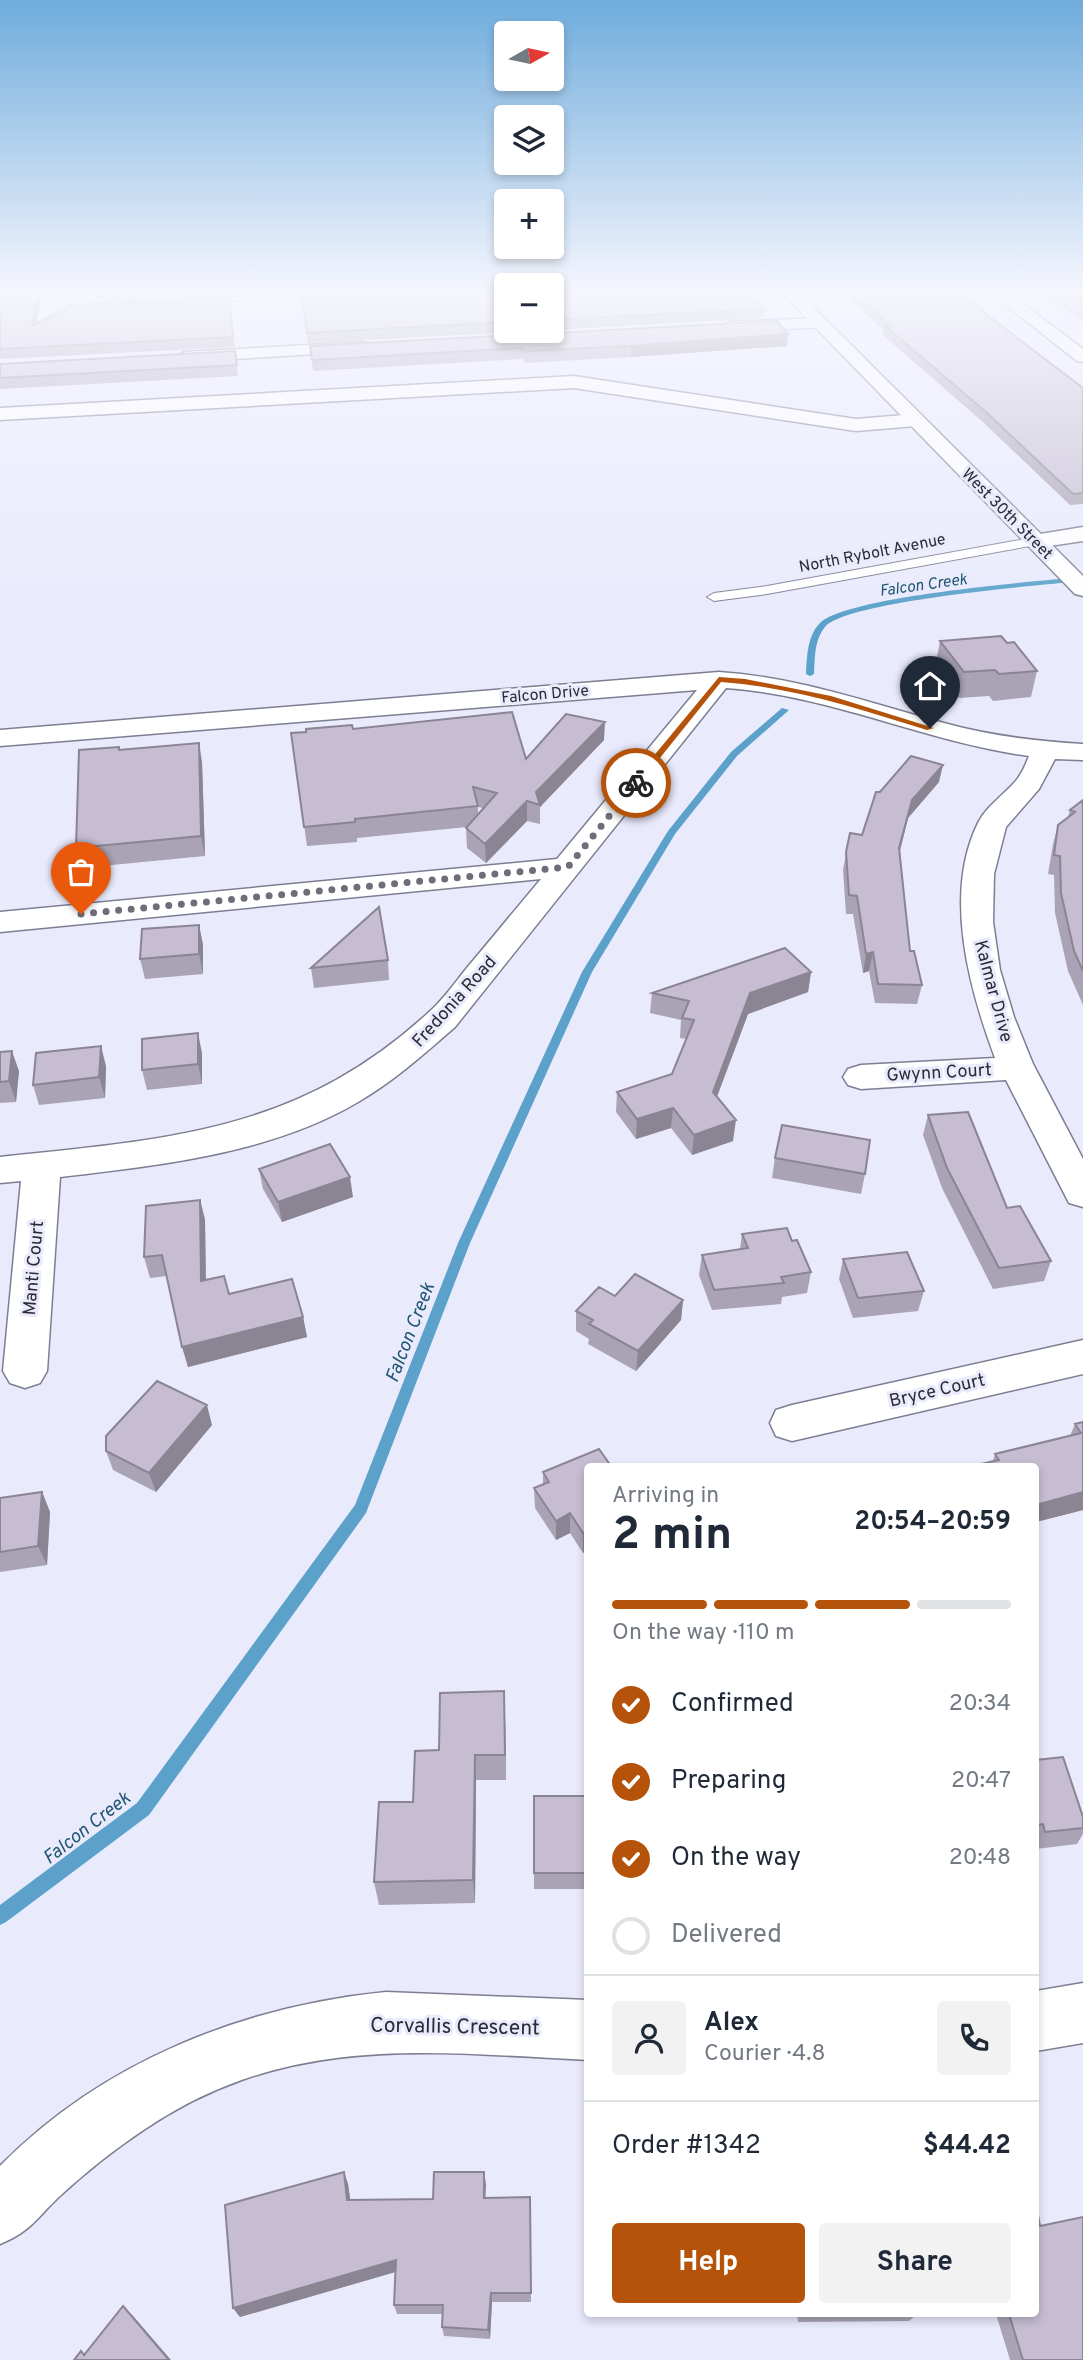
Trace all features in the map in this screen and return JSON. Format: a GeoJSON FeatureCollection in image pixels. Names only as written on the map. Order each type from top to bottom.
{"type":"FeatureCollection","features":[{"type":"Feature","properties":{"kind":"street"},"geometry":{"type":"LineString","coordinates":[[0,414],[285,398]]}},
{"type":"Feature","properties":{"kind":"street"},"geometry":{"type":"LineString","coordinates":[[680,398],[856,425],[916,420]]}},
{"type":"Feature","properties":{"kind":"street","name":"West 30th Street"},"geometry":{"type":"LineString","coordinates":[[894,398],[1083,589]]}},
{"type":"Feature","properties":{"kind":"street"},"geometry":{"type":"LineString","coordinates":[[1036,541],[1083,534]]}},
{"type":"Feature","properties":{"kind":"street","name":"Falcon Drive"},"geometry":{"type":"LineString","coordinates":[[0,738],[719,680],[745,682],[831,698],[955,734],[1045,750],[1083,752]]}},
{"type":"Feature","properties":{"kind":"street","name":"Fredonia Road"},"geometry":{"type":"LineString","coordinates":[[0,1170],[154,1152],[223,1140],[289,1120],[359,1086],[396,1062],[443,1019],[719,680]]}},
{"type":"Feature","properties":{"kind":"street","name":"Kalmar Drive"},"geometry":{"type":"LineString","coordinates":[[1045,750],[1028,785],[995,819],[978,881],[977,923],[981,954],[998,1019],[1048,1131],[1083,1193]]}},
{"type":"Feature","properties":{"kind":"street"},"geometry":{"type":"LineString","coordinates":[[0,922],[568,867]]}},
{"type":"Feature","properties":{"kind":"street","name":"Gwynn Court"},"geometry":{"type":"LineString","coordinates":[[861,1077],[1018,1068]]}},
{"type":"Feature","properties":{"kind":"street","name":"Manti Court"},"geometry":{"type":"LineString","coordinates":[[24,1371],[42,1165]]}},
{"type":"Feature","properties":{"kind":"street","name":"Bryce Court"},"geometry":{"type":"LineString","coordinates":[[792,1423],[1083,1357]]}},
{"type":"Feature","properties":{"kind":"street"},"geometry":{"type":"LineString","coordinates":[[1039,2020],[1083,2013]]}},
{"type":"Feature","properties":{"kind":"street","name":"Corvallis Crescent"},"geometry":{"type":"LineString","coordinates":[[0,2212],[59,2155],[113,2115],[165,2082],[248,2046],[302,2031],[387,2022],[584,2030]]}},
{"type":"Feature","properties":{"kind":"lane","name":"North Rybolt Avenue"},"geometry":{"type":"LineString","coordinates":[[714,597],[767,590],[1036,541]]}},
{"type":"Feature","properties":{"kind":"building"},"geometry":{"type":"Polygon","coordinates":[[[970,398],[1083,398],[1083,493],[1073,494],[970,398]]]}},
{"type":"Feature","properties":{"kind":"building"},"geometry":{"type":"Polygon","coordinates":[[[1001,636],[1007,643],[1014,642],[1037,671],[999,674],[995,670],[964,672],[940,641],[1001,636]]]}},
{"type":"Feature","properties":{"kind":"building"},"geometry":{"type":"Polygon","coordinates":[[[512,712],[526,759],[566,714],[605,722],[536,792],[540,805],[527,801],[485,844],[466,828],[497,793],[473,787],[478,806],[304,827],[291,733],[306,732],[306,729],[352,725],[353,729],[512,712]]]}},
{"type":"Feature","properties":{"kind":"building"},"geometry":{"type":"Polygon","coordinates":[[[199,743],[201,836],[76,848],[79,750],[119,747],[119,750],[199,743]]]}},
{"type":"Feature","properties":{"kind":"building"},"geometry":{"type":"Polygon","coordinates":[[[911,756],[943,765],[912,800],[899,848],[910,951],[914,951],[922,985],[878,984],[873,952],[866,954],[857,896],[849,895],[846,852],[850,833],[862,835],[876,792],[880,792],[911,756]]]}},
{"type":"Feature","properties":{"kind":"building"},"geometry":{"type":"Polygon","coordinates":[[[1083,800],[1083,971],[1074,951],[1061,893],[1060,856],[1054,855],[1058,825],[1075,812],[1070,810],[1083,800]]]}},
{"type":"Feature","properties":{"kind":"building"},"geometry":{"type":"Polygon","coordinates":[[[379,907],[388,960],[311,968],[379,907]]]}},
{"type":"Feature","properties":{"kind":"building"},"geometry":{"type":"Polygon","coordinates":[[[199,925],[199,954],[140,959],[142,929],[199,925]]]}},
{"type":"Feature","properties":{"kind":"building"},"geometry":{"type":"Polygon","coordinates":[[[785,948],[811,972],[750,993],[713,1092],[736,1120],[694,1135],[673,1108],[637,1119],[617,1092],[672,1074],[694,1020],[682,1018],[689,1001],[652,993],[785,948]]]}},
{"type":"Feature","properties":{"kind":"building"},"geometry":{"type":"Polygon","coordinates":[[[198,1033],[198,1064],[142,1070],[142,1039],[198,1033]]]}},
{"type":"Feature","properties":{"kind":"building"},"geometry":{"type":"Polygon","coordinates":[[[101,1046],[99,1077],[33,1085],[36,1053],[101,1046]]]}},
{"type":"Feature","properties":{"kind":"building"},"geometry":{"type":"Polygon","coordinates":[[[12,1051],[9,1081],[0,1082],[0,1052],[12,1051]]]}},
{"type":"Feature","properties":{"kind":"building"},"geometry":{"type":"Polygon","coordinates":[[[968,1112],[1007,1208],[1020,1206],[1051,1261],[999,1268],[947,1168],[928,1115],[968,1112]]]}},
{"type":"Feature","properties":{"kind":"building"},"geometry":{"type":"Polygon","coordinates":[[[782,1125],[870,1140],[865,1174],[775,1158],[782,1125]]]}},
{"type":"Feature","properties":{"kind":"building"},"geometry":{"type":"Polygon","coordinates":[[[330,1144],[350,1177],[278,1202],[259,1169],[330,1144]]]}},
{"type":"Feature","properties":{"kind":"building"},"geometry":{"type":"Polygon","coordinates":[[[200,1200],[201,1281],[224,1276],[229,1294],[292,1279],[303,1317],[182,1347],[162,1255],[144,1257],[146,1206],[200,1200]]]}},
{"type":"Feature","properties":{"kind":"building"},"geometry":{"type":"Polygon","coordinates":[[[787,1228],[792,1241],[797,1240],[811,1272],[781,1277],[784,1283],[714,1290],[702,1255],[748,1248],[742,1234],[787,1228]]]}},
{"type":"Feature","properties":{"kind":"building"},"geometry":{"type":"Polygon","coordinates":[[[907,1252],[924,1291],[858,1298],[843,1259],[907,1252]]]}},
{"type":"Feature","properties":{"kind":"building"},"geometry":{"type":"Polygon","coordinates":[[[635,1274],[683,1300],[638,1351],[589,1324],[593,1320],[576,1311],[599,1287],[615,1296],[635,1274]]]}},
{"type":"Feature","properties":{"kind":"building"},"geometry":{"type":"Polygon","coordinates":[[[157,1381],[207,1405],[149,1473],[106,1451],[106,1436],[157,1381]]]}},
{"type":"Feature","properties":{"kind":"building"},"geometry":{"type":"Polygon","coordinates":[[[1083,1422],[1083,1492],[1039,1504],[1039,1463],[985,1463],[999,1460],[995,1454],[1081,1433],[1075,1424],[1083,1422]]]}},
{"type":"Feature","properties":{"kind":"building"},"geometry":{"type":"Polygon","coordinates":[[[599,1449],[609,1463],[584,1463],[584,1533],[570,1513],[556,1521],[534,1488],[549,1482],[543,1472],[599,1449]]]}},
{"type":"Feature","properties":{"kind":"building"},"geometry":{"type":"Polygon","coordinates":[[[42,1492],[38,1546],[0,1552],[0,1498],[42,1492]]]}},
{"type":"Feature","properties":{"kind":"building"},"geometry":{"type":"Polygon","coordinates":[[[504,1691],[505,1755],[475,1755],[473,1880],[374,1882],[379,1802],[413,1802],[415,1751],[439,1750],[440,1693],[504,1691]]]}},
{"type":"Feature","properties":{"kind":"building"},"geometry":{"type":"Polygon","coordinates":[[[1063,1757],[1083,1817],[1083,1828],[1045,1832],[1043,1824],[1039,1825],[1039,1760],[1063,1757]]]}},
{"type":"Feature","properties":{"kind":"building"},"geometry":{"type":"Polygon","coordinates":[[[534,1796],[584,1796],[584,1873],[534,1873],[534,1796]]]}},
{"type":"Feature","properties":{"kind":"building"},"geometry":{"type":"Polygon","coordinates":[[[344,2172],[347,2200],[433,2199],[434,2172],[484,2172],[484,2198],[530,2197],[531,2293],[491,2293],[488,2330],[442,2327],[443,2305],[394,2305],[396,2260],[233,2308],[225,2205],[344,2172]]]}},
{"type":"Feature","properties":{"kind":"building"},"geometry":{"type":"Polygon","coordinates":[[[1083,2217],[1083,2360],[1023,2360],[1010,2317],[1039,2317],[1039,2220],[1040,2226],[1083,2217]]]}},
{"type":"Feature","properties":{"kind":"building"},"geometry":{"type":"Polygon","coordinates":[[[123,2306],[169,2360],[74,2360],[81,2351],[84,2355],[123,2306]]]}},
{"type":"Feature","properties":{"kind":"waterway","name":"Falcon Creek"},"geometry":{"type":"LineString","coordinates":[[810,674],[816,634],[824,623],[839,615],[904,600],[1083,579]]}},
{"type":"Feature","properties":{"kind":"waterway","name":"Falcon Creek"},"geometry":{"type":"LineString","coordinates":[[0,1916],[143,1809],[361,1508],[464,1243],[587,972],[671,833],[734,754],[785,710]]}},
{"type":"Feature","properties":{"kind":"way so far"},"geometry":{"type":"LineString","coordinates":[[81,914],[568,867],[636,783]]}},
{"type":"Feature","properties":{"kind":"route"},"geometry":{"type":"LineString","coordinates":[[636,783],[719,680],[745,682],[831,698],[876,709],[930,728]]}}]}
